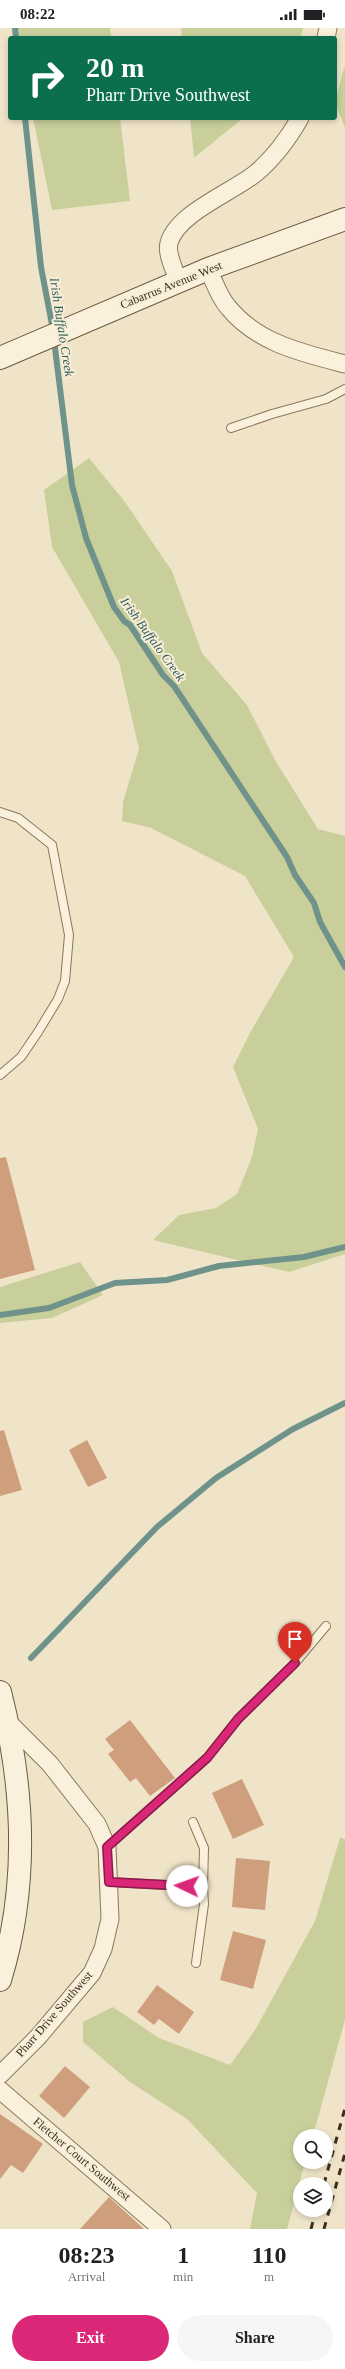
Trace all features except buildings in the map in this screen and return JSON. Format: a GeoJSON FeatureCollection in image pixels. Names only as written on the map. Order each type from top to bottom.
{"type":"FeatureCollection","features":[{"type":"Feature","properties":{"kind":"main road","name":"Cabarrus Avenue West"},"geometry":{"type":"LineString","coordinates":[[0,358],[178,281],[345,220]]}},
{"type":"Feature","properties":{"kind":"main road"},"geometry":{"type":"LineString","coordinates":[[0,1692],[8,1722],[16,1771],[21,1817],[20,1864],[15,1913],[0,1980]]}},
{"type":"Feature","properties":{"kind":"street"},"geometry":{"type":"LineString","coordinates":[[178,281],[168,248],[170,241],[179,226],[192,215],[242,184],[269,162],[284,144],[299,120]]}},
{"type":"Feature","properties":{"kind":"street"},"geometry":{"type":"LineString","coordinates":[[208,269],[227,306],[255,332],[278,344],[345,364]]}},
{"type":"Feature","properties":{"kind":"street","name":"Pharr Drive Southwest"},"geometry":{"type":"LineString","coordinates":[[0,2075],[38,2037],[92,1973],[103,1949],[110,1919],[107,1847],[97,1824],[50,1764],[8,1722]]}},
{"type":"Feature","properties":{"kind":"street","name":"Fletcher Court Southwest"},"geometry":{"type":"LineString","coordinates":[[0,2090],[162,2229]]}},
{"type":"Feature","properties":{"kind":"lane"},"geometry":{"type":"LineString","coordinates":[[231,428],[272,414],[326,399],[345,389]]}},
{"type":"Feature","properties":{"kind":"lane"},"geometry":{"type":"LineString","coordinates":[[0,812],[18,818],[52,844],[69,935],[65,981],[58,999],[21,1057],[0,1075]]}},
{"type":"Feature","properties":{"kind":"lane"},"geometry":{"type":"LineString","coordinates":[[107,1847],[207,1758],[238,1719],[295,1663],[326,1626]]}},
{"type":"Feature","properties":{"kind":"lane"},"geometry":{"type":"LineString","coordinates":[[193,1822],[204,1848],[204,1904],[196,1963]]}},
{"type":"Feature","properties":{"kind":"lane"},"geometry":{"type":"LineString","coordinates":[[109,1882],[203,1887]]}},
{"type":"Feature","properties":{"kind":"green space"},"geometry":{"type":"Polygon","coordinates":[[[14,28],[110,28],[111,36],[16,36],[14,28]]]}},
{"type":"Feature","properties":{"kind":"green space"},"geometry":{"type":"Polygon","coordinates":[[[181,28],[303,28],[301,36],[182,36],[181,28]]]}},
{"type":"Feature","properties":{"kind":"green space"},"geometry":{"type":"Polygon","coordinates":[[[345,65],[345,128],[337,107],[337,95],[345,65]]]}},
{"type":"Feature","properties":{"kind":"green space"},"geometry":{"type":"Polygon","coordinates":[[[33,120],[120,120],[130,201],[52,210],[33,120]]]}},
{"type":"Feature","properties":{"kind":"green space"},"geometry":{"type":"Polygon","coordinates":[[[190,120],[241,120],[194,158],[190,120]]]}},
{"type":"Feature","properties":{"kind":"green space"},"geometry":{"type":"Polygon","coordinates":[[[89,458],[125,502],[172,571],[202,653],[247,705],[275,760],[318,829],[345,836],[345,1254],[289,1272],[153,1240],[179,1215],[216,1208],[237,1194],[252,1157],[258,1129],[233,1067],[251,1031],[294,957],[245,876],[151,828],[122,821],[123,802],[139,749],[119,662],[52,547],[44,490],[89,458]]]}},
{"type":"Feature","properties":{"kind":"green space"},"geometry":{"type":"Polygon","coordinates":[[[80,1262],[103,1295],[52,1318],[0,1323],[0,1287],[80,1262]]]}},
{"type":"Feature","properties":{"kind":"green space"},"geometry":{"type":"Polygon","coordinates":[[[340,1838],[345,1839],[345,2020],[315,2129],[293,2129],[293,2169],[303,2169],[301,2177],[293,2177],[293,2207],[287,2229],[250,2229],[257,2193],[187,2119],[130,2082],[83,2042],[83,2022],[113,2007],[159,2038],[230,2065],[255,2030],[315,1921],[340,1838]]]}},
{"type":"Feature","properties":{"kind":"waterway","name":"Irish Buffalo Creek"},"geometry":{"type":"LineString","coordinates":[[15,28],[16,36]]}},
{"type":"Feature","properties":{"kind":"waterway","name":"Irish Buffalo Creek"},"geometry":{"type":"LineString","coordinates":[[25,120],[41,267],[53,330]]}},
{"type":"Feature","properties":{"kind":"waterway","name":"Irish Buffalo Creek"},"geometry":{"type":"LineString","coordinates":[[54,340],[72,485],[86,538],[114,607],[124,621],[130,625],[163,675],[174,686],[287,857],[295,875],[314,903],[320,922],[345,967]]}},
{"type":"Feature","properties":{"kind":"waterway"},"geometry":{"type":"LineString","coordinates":[[0,1315],[49,1308],[115,1283],[167,1280],[219,1266],[304,1257],[345,1247]]}},
{"type":"Feature","properties":{"kind":"waterway"},"geometry":{"type":"LineString","coordinates":[[31,1658],[157,1527],[216,1478],[293,1429],[345,1403]]}},
{"type":"Feature","properties":{"kind":"railway"},"geometry":{"type":"LineString","coordinates":[[326,2177],[345,2108]]}},
{"type":"Feature","properties":{"kind":"railway"},"geometry":{"type":"LineString","coordinates":[[324,2229],[345,2153]]}},
{"type":"Feature","properties":{"kind":"railway"},"geometry":{"type":"LineString","coordinates":[[311,2229],[314,2217]]}},
{"type":"Feature","properties":{"kind":"route"},"geometry":{"type":"LineString","coordinates":[[187,1886],[109,1882],[107,1847],[207,1758],[238,1719],[295,1663]]}}]}
